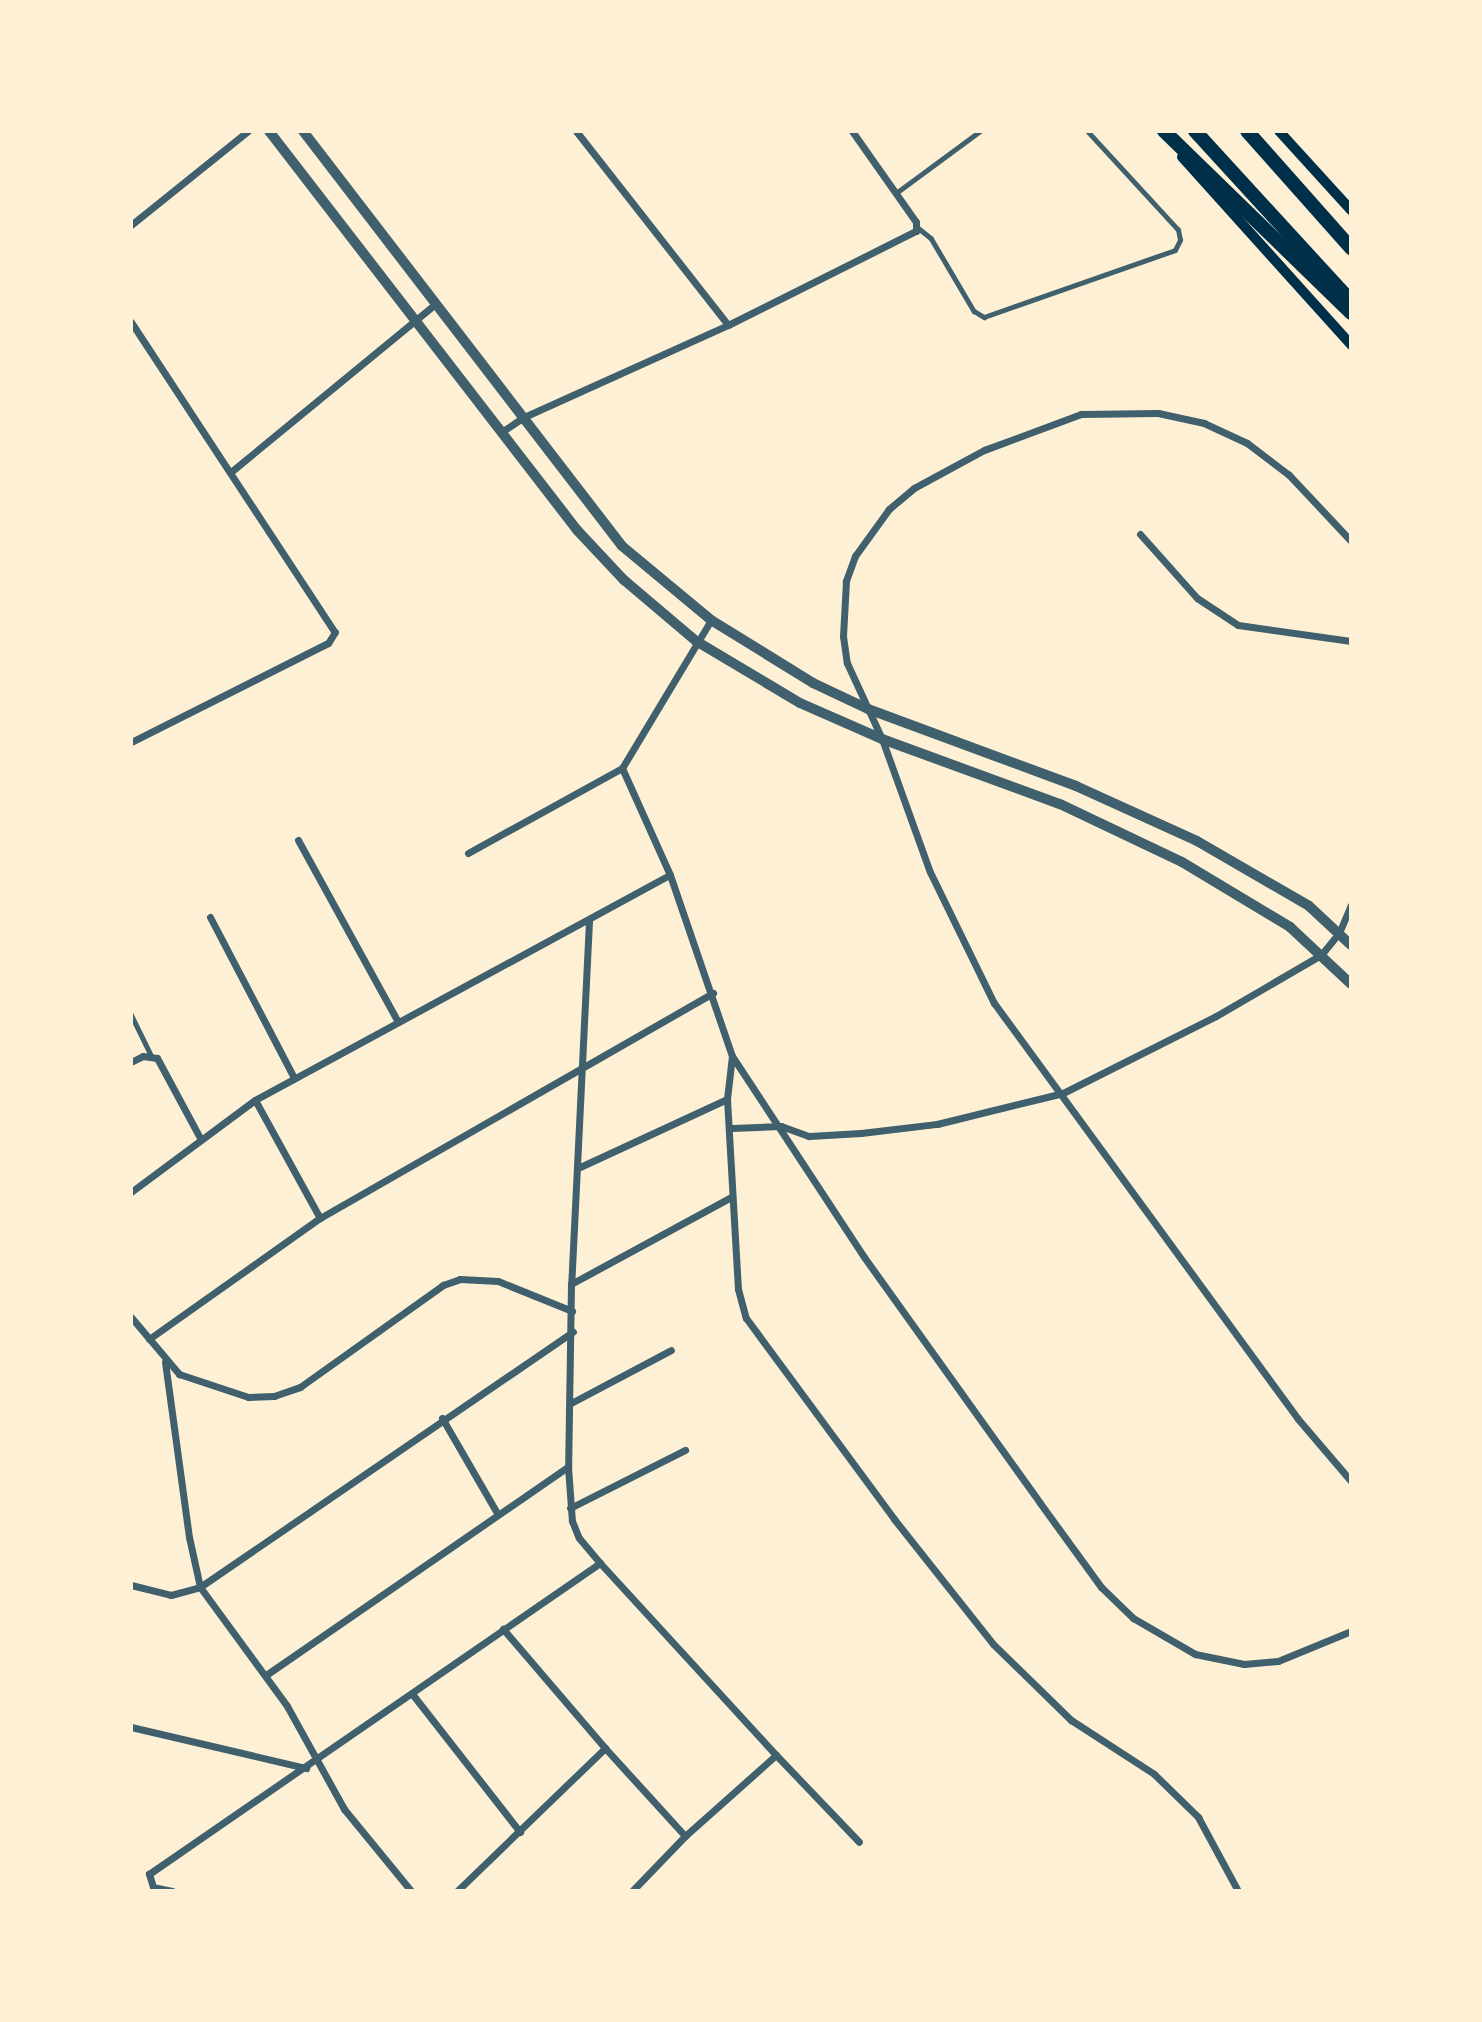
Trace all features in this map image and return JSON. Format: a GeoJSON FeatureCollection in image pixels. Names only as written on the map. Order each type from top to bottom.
{"type":"FeatureCollection","features":[{"type":"Feature","properties":{"kind":"highway"},"geometry":{"type":"LineString","coordinates":[[1161,131],[1351,313]]}},
{"type":"Feature","properties":{"kind":"highway"},"geometry":{"type":"LineString","coordinates":[[1195,131],[1351,301]]}},
{"type":"Feature","properties":{"kind":"highway"},"geometry":{"type":"LineString","coordinates":[[1247,131],[1351,247]]}},
{"type":"Feature","properties":{"kind":"highway"},"geometry":{"type":"LineString","coordinates":[[1290,180],[1351,241]]}},
{"type":"Feature","properties":{"kind":"main road"},"geometry":{"type":"LineString","coordinates":[[1161,131],[1351,345]]}},
{"type":"Feature","properties":{"kind":"main road"},"geometry":{"type":"LineString","coordinates":[[1279,131],[1351,210]]}},
{"type":"Feature","properties":{"kind":"street"},"geometry":{"type":"LineString","coordinates":[[131,225],[248,131]]}},
{"type":"Feature","properties":{"kind":"street"},"geometry":{"type":"LineString","coordinates":[[269,131],[598,555],[696,640],[800,703],[882,740],[994,779],[1126,835],[1241,896],[1290,927],[1351,984]]}},
{"type":"Feature","properties":{"kind":"street"},"geometry":{"type":"LineString","coordinates":[[303,131],[622,546],[711,620],[813,683],[868,709],[1141,813],[1262,876],[1309,906],[1351,945]]}},
{"type":"Feature","properties":{"kind":"street"},"geometry":{"type":"LineString","coordinates":[[576,131],[728,325]]}},
{"type":"Feature","properties":{"kind":"street"},"geometry":{"type":"LineString","coordinates":[[503,431],[524,417],[728,325],[909,236],[916,226],[852,131]]}},
{"type":"Feature","properties":{"kind":"street"},"geometry":{"type":"LineString","coordinates":[[232,471],[435,304]]}},
{"type":"Feature","properties":{"kind":"street"},"geometry":{"type":"LineString","coordinates":[[131,322],[334,627],[334,636],[131,742]]}},
{"type":"Feature","properties":{"kind":"street"},"geometry":{"type":"LineString","coordinates":[[1351,541],[1289,475],[1247,443],[1204,423],[1158,413],[1116,411],[1081,414],[1033,428],[914,488],[870,530],[855,556],[846,581],[843,636],[847,663],[882,740],[930,872],[973,967],[994,1003],[1063,1093],[1298,1419],[1351,1481]]}},
{"type":"Feature","properties":{"kind":"street"},"geometry":{"type":"LineString","coordinates":[[1140,534],[1197,598],[1238,625],[1351,642]]}},
{"type":"Feature","properties":{"kind":"street"},"geometry":{"type":"LineString","coordinates":[[468,853],[622,768],[696,640],[711,620]]}},
{"type":"Feature","properties":{"kind":"street"},"geometry":{"type":"LineString","coordinates":[[622,768],[670,875],[713,993],[732,1056],[781,1126],[864,1257],[1101,1587],[1133,1618],[1195,1654],[1244,1664],[1278,1661],[1351,1631]]}},
{"type":"Feature","properties":{"kind":"street"},"geometry":{"type":"LineString","coordinates":[[298,840],[397,1020]]}},
{"type":"Feature","properties":{"kind":"street"},"geometry":{"type":"LineString","coordinates":[[131,1192],[200,1138],[255,1100],[397,1020],[589,921],[670,875]]}},
{"type":"Feature","properties":{"kind":"street"},"geometry":{"type":"LineString","coordinates":[[732,1128],[781,1126],[809,1136],[861,1133],[937,1124],[1063,1093],[1216,1016],[1321,954],[1339,933],[1351,905]]}},
{"type":"Feature","properties":{"kind":"street"},"geometry":{"type":"LineString","coordinates":[[210,917],[294,1078]]}},
{"type":"Feature","properties":{"kind":"street"},"geometry":{"type":"LineString","coordinates":[[589,921],[580,1167],[571,1284],[573,1332],[568,1467],[570,1508],[579,1538],[600,1563],[859,1842]]}},
{"type":"Feature","properties":{"kind":"street"},"geometry":{"type":"LineString","coordinates":[[149,1339],[320,1218],[713,993]]}},
{"type":"Feature","properties":{"kind":"street"},"geometry":{"type":"LineString","coordinates":[[131,1062],[151,1055],[161,1063],[200,1138]]}},
{"type":"Feature","properties":{"kind":"street"},"geometry":{"type":"LineString","coordinates":[[732,1056],[727,1099],[732,1128],[732,1198],[738,1289],[746,1318],[894,1519],[993,1644],[1071,1720],[1154,1774],[1198,1817],[1238,1891]]}},
{"type":"Feature","properties":{"kind":"street"},"geometry":{"type":"LineString","coordinates":[[580,1167],[727,1099]]}},
{"type":"Feature","properties":{"kind":"street"},"geometry":{"type":"LineString","coordinates":[[255,1100],[320,1218]]}},
{"type":"Feature","properties":{"kind":"street"},"geometry":{"type":"LineString","coordinates":[[571,1284],[732,1198]]}},
{"type":"Feature","properties":{"kind":"street"},"geometry":{"type":"LineString","coordinates":[[131,1317],[165,1362],[190,1380],[223,1392],[248,1397],[274,1396],[300,1387],[443,1285],[460,1279],[498,1281],[572,1311]]}},
{"type":"Feature","properties":{"kind":"street"},"geometry":{"type":"LineString","coordinates":[[131,1585],[171,1595],[200,1587],[442,1418],[573,1332]]}},
{"type":"Feature","properties":{"kind":"street"},"geometry":{"type":"LineString","coordinates":[[571,1403],[671,1350]]}},
{"type":"Feature","properties":{"kind":"street"},"geometry":{"type":"LineString","coordinates":[[165,1362],[188,1537],[200,1587],[267,1675],[315,1763],[344,1809],[411,1891]]}},
{"type":"Feature","properties":{"kind":"street"},"geometry":{"type":"LineString","coordinates":[[442,1418],[497,1513]]}},
{"type":"Feature","properties":{"kind":"street"},"geometry":{"type":"LineString","coordinates":[[570,1508],[685,1450]]}},
{"type":"Feature","properties":{"kind":"street"},"geometry":{"type":"LineString","coordinates":[[267,1675],[497,1513],[568,1467]]}},
{"type":"Feature","properties":{"kind":"street"},"geometry":{"type":"LineString","coordinates":[[172,1891],[153,1887],[149,1874],[315,1763],[600,1563]]}},
{"type":"Feature","properties":{"kind":"street"},"geometry":{"type":"LineString","coordinates":[[503,1629],[685,1836]]}},
{"type":"Feature","properties":{"kind":"street"},"geometry":{"type":"LineString","coordinates":[[413,1695],[520,1832]]}},
{"type":"Feature","properties":{"kind":"street"},"geometry":{"type":"LineString","coordinates":[[131,1727],[306,1769]]}},
{"type":"Feature","properties":{"kind":"street"},"geometry":{"type":"LineString","coordinates":[[457,1891],[605,1748]]}},
{"type":"Feature","properties":{"kind":"street"},"geometry":{"type":"LineString","coordinates":[[632,1891],[685,1836],[776,1755]]}},
{"type":"Feature","properties":{"kind":"lane"},"geometry":{"type":"LineString","coordinates":[[896,194],[980,131]]}},
{"type":"Feature","properties":{"kind":"lane"},"geometry":{"type":"LineString","coordinates":[[916,226],[931,238],[974,311],[984,317],[1175,250],[1180,240],[1178,230],[1087,131]]}},
{"type":"Feature","properties":{"kind":"lane"},"geometry":{"type":"LineString","coordinates":[[131,1014],[151,1055]]}}]}
